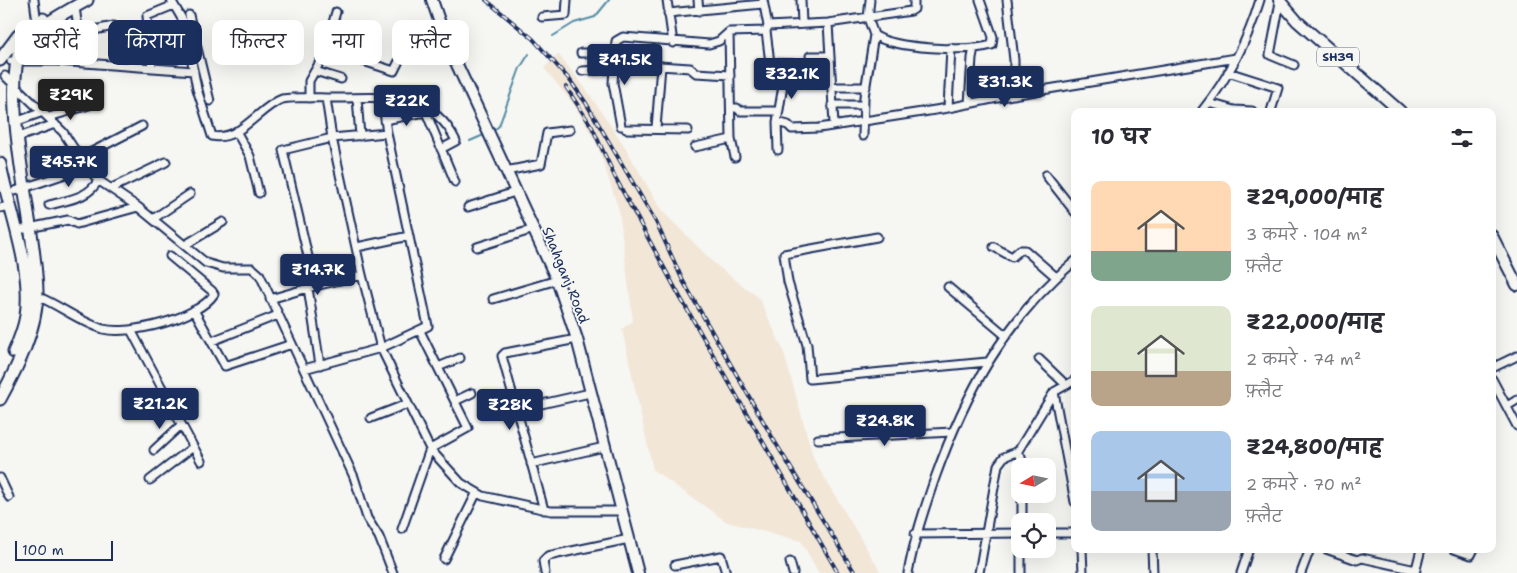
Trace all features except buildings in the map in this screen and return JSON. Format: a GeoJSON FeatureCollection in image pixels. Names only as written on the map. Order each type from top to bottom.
{"type":"FeatureCollection","features":[{"type":"Feature","properties":{"kind":"highway"},"geometry":{"type":"LineString","coordinates":[[43,20],[74,4],[87,0]]}},
{"type":"Feature","properties":{"kind":"highway"},"geometry":{"type":"LineString","coordinates":[[3,59],[74,4]]}},
{"type":"Feature","properties":{"kind":"highway"},"geometry":{"type":"LineString","coordinates":[[2,90],[5,76],[3,59],[15,41]]}},
{"type":"Feature","properties":{"kind":"highway"},"geometry":{"type":"LineString","coordinates":[[0,384],[16,348],[27,309],[24,264],[4,207],[3,160]]}},
{"type":"Feature","properties":{"kind":"highway"},"geometry":{"type":"LineString","coordinates":[[0,400],[28,336],[35,315],[37,296],[34,269],[15,191],[3,160]]}},
{"type":"Feature","properties":{"kind":"main road","name":"Shahganj Road"},"geometry":{"type":"LineString","coordinates":[[432,0],[439,20]]}},
{"type":"Feature","properties":{"kind":"main road","name":"SH39"},"geometry":{"type":"LineString","coordinates":[[1279,1],[1297,21],[1397,108]]}},
{"type":"Feature","properties":{"kind":"main road","name":"Shahganj Road"},"geometry":{"type":"LineString","coordinates":[[458,65],[557,280],[576,339],[638,573]]}},
{"type":"Feature","properties":{"kind":"main road"},"geometry":{"type":"LineString","coordinates":[[1496,244],[1517,284]]}},
{"type":"Feature","properties":{"kind":"street"},"geometry":{"type":"LineString","coordinates":[[34,0],[37,20]]}},
{"type":"Feature","properties":{"kind":"street"},"geometry":{"type":"LineString","coordinates":[[542,17],[566,15],[566,0]]}},
{"type":"Feature","properties":{"kind":"street"},"geometry":{"type":"LineString","coordinates":[[667,0],[672,42]]}},
{"type":"Feature","properties":{"kind":"street"},"geometry":{"type":"LineString","coordinates":[[698,0],[699,11]]}},
{"type":"Feature","properties":{"kind":"street"},"geometry":{"type":"LineString","coordinates":[[801,0],[802,24]]}},
{"type":"Feature","properties":{"kind":"street"},"geometry":{"type":"LineString","coordinates":[[863,136],[864,105],[874,35],[868,18],[870,0]]}},
{"type":"Feature","properties":{"kind":"street"},"geometry":{"type":"LineString","coordinates":[[688,130],[624,127],[613,66],[616,41],[621,38],[713,43],[729,32],[828,23],[911,11],[914,9],[914,0]]}},
{"type":"Feature","properties":{"kind":"street"},"geometry":{"type":"LineString","coordinates":[[874,35],[885,41],[900,44],[951,48],[974,48],[992,45],[994,43],[980,0]]}},
{"type":"Feature","properties":{"kind":"street"},"geometry":{"type":"LineString","coordinates":[[1008,0],[1014,60],[1014,95]]}},
{"type":"Feature","properties":{"kind":"street"},"geometry":{"type":"LineString","coordinates":[[1205,108],[1228,72],[1251,30],[1260,0]]}},
{"type":"Feature","properties":{"kind":"street"},"geometry":{"type":"LineString","coordinates":[[1279,1],[1270,55],[1294,65]]}},
{"type":"Feature","properties":{"kind":"street"},"geometry":{"type":"LineString","coordinates":[[668,13],[699,11],[763,2],[770,62],[797,64]]}},
{"type":"Feature","properties":{"kind":"street"},"geometry":{"type":"LineString","coordinates":[[152,68],[147,16],[173,3],[183,20]]}},
{"type":"Feature","properties":{"kind":"street"},"geometry":{"type":"LineString","coordinates":[[74,4],[77,20]]}},
{"type":"Feature","properties":{"kind":"street"},"geometry":{"type":"LineString","coordinates":[[309,98],[309,83],[324,56],[336,12]]}},
{"type":"Feature","properties":{"kind":"street"},"geometry":{"type":"LineString","coordinates":[[189,15],[190,20]]}},
{"type":"Feature","properties":{"kind":"street"},"geometry":{"type":"LineString","coordinates":[[828,23],[834,124]]}},
{"type":"Feature","properties":{"kind":"street"},"geometry":{"type":"LineString","coordinates":[[729,32],[731,139],[735,157]]}},
{"type":"Feature","properties":{"kind":"street"},"geometry":{"type":"LineString","coordinates":[[948,108],[951,48]]}},
{"type":"Feature","properties":{"kind":"street"},"geometry":{"type":"LineString","coordinates":[[969,104],[974,48]]}},
{"type":"Feature","properties":{"kind":"street"},"geometry":{"type":"LineString","coordinates":[[581,52],[615,53]]}},
{"type":"Feature","properties":{"kind":"street"},"geometry":{"type":"LineString","coordinates":[[810,56],[829,56]]}},
{"type":"Feature","properties":{"kind":"street"},"geometry":{"type":"LineString","coordinates":[[777,122],[788,125],[792,129],[863,121],[1236,58]]}},
{"type":"Feature","properties":{"kind":"street"},"geometry":{"type":"LineString","coordinates":[[98,64],[194,72]]}},
{"type":"Feature","properties":{"kind":"street"},"geometry":{"type":"LineString","coordinates":[[194,65],[194,72],[211,135],[218,136],[236,131],[277,100],[286,98],[382,98],[410,101],[445,121],[456,142],[441,149]]}},
{"type":"Feature","properties":{"kind":"street"},"geometry":{"type":"LineString","coordinates":[[199,65],[210,101]]}},
{"type":"Feature","properties":{"kind":"street"},"geometry":{"type":"LineString","coordinates":[[375,65],[394,71],[397,65]]}},
{"type":"Feature","properties":{"kind":"street"},"geometry":{"type":"LineString","coordinates":[[582,71],[613,66],[661,66],[690,68],[696,73],[730,75]]}},
{"type":"Feature","properties":{"kind":"street"},"geometry":{"type":"LineString","coordinates":[[656,128],[661,66]]}},
{"type":"Feature","properties":{"kind":"street"},"geometry":{"type":"LineString","coordinates":[[315,71],[341,79]]}},
{"type":"Feature","properties":{"kind":"street"},"geometry":{"type":"LineString","coordinates":[[1228,72],[1278,88],[1272,108]]}},
{"type":"Feature","properties":{"kind":"street"},"geometry":{"type":"LineString","coordinates":[[5,76],[64,132],[86,167],[98,180],[138,207],[212,266],[255,269],[260,275],[354,477],[367,518],[379,538],[393,573]]}},
{"type":"Feature","properties":{"kind":"street"},"geometry":{"type":"LineString","coordinates":[[778,150],[777,122],[785,78],[830,76]]}},
{"type":"Feature","properties":{"kind":"street"},"geometry":{"type":"LineString","coordinates":[[831,88],[866,87]]}},
{"type":"Feature","properties":{"kind":"street"},"geometry":{"type":"LineString","coordinates":[[326,98],[332,138],[362,276],[381,348],[430,449],[454,477],[476,494],[544,510],[621,511]]}},
{"type":"Feature","properties":{"kind":"street"},"geometry":{"type":"LineString","coordinates":[[357,98],[360,136]]}},
{"type":"Feature","properties":{"kind":"street"},"geometry":{"type":"LineString","coordinates":[[304,369],[381,348],[420,331],[428,325],[387,134],[382,98]]}},
{"type":"Feature","properties":{"kind":"street"},"geometry":{"type":"LineString","coordinates":[[1209,103],[1227,108]]}},
{"type":"Feature","properties":{"kind":"street"},"geometry":{"type":"LineString","coordinates":[[832,104],[864,105]]}},
{"type":"Feature","properties":{"kind":"street"},"geometry":{"type":"LineString","coordinates":[[11,124],[89,105]]}},
{"type":"Feature","properties":{"kind":"street"},"geometry":{"type":"LineString","coordinates":[[731,108],[738,108],[740,111],[779,111]]}},
{"type":"Feature","properties":{"kind":"street"},"geometry":{"type":"LineString","coordinates":[[385,120],[424,109]]}},
{"type":"Feature","properties":{"kind":"street"},"geometry":{"type":"LineString","coordinates":[[424,109],[455,182]]}},
{"type":"Feature","properties":{"kind":"street"},"geometry":{"type":"LineString","coordinates":[[14,139],[56,124]]}},
{"type":"Feature","properties":{"kind":"street"},"geometry":{"type":"LineString","coordinates":[[48,170],[80,158],[142,126]]}},
{"type":"Feature","properties":{"kind":"street"},"geometry":{"type":"LineString","coordinates":[[506,171],[541,164],[546,133],[570,130]]}},
{"type":"Feature","properties":{"kind":"street"},"geometry":{"type":"LineString","coordinates":[[236,131],[250,156],[259,194]]}},
{"type":"Feature","properties":{"kind":"street"},"geometry":{"type":"LineString","coordinates":[[320,365],[311,287],[283,152],[286,149],[332,138],[387,134]]}},
{"type":"Feature","properties":{"kind":"street"},"geometry":{"type":"LineString","coordinates":[[695,147],[731,139]]}},
{"type":"Feature","properties":{"kind":"street"},"geometry":{"type":"LineString","coordinates":[[112,188],[166,162]]}},
{"type":"Feature","properties":{"kind":"street"},"geometry":{"type":"LineString","coordinates":[[15,191],[86,167]]}},
{"type":"Feature","properties":{"kind":"street"},"geometry":{"type":"LineString","coordinates":[[1046,175],[1071,207]]}},
{"type":"Feature","properties":{"kind":"street"},"geometry":{"type":"LineString","coordinates":[[49,204],[85,194],[95,187],[98,180]]}},
{"type":"Feature","properties":{"kind":"street"},"geometry":{"type":"LineString","coordinates":[[468,207],[515,192]]}},
{"type":"Feature","properties":{"kind":"street"},"geometry":{"type":"LineString","coordinates":[[153,219],[190,194]]}},
{"type":"Feature","properties":{"kind":"street"},"geometry":{"type":"LineString","coordinates":[[24,229],[68,220],[77,224],[138,207]]}},
{"type":"Feature","properties":{"kind":"street"},"geometry":{"type":"LineString","coordinates":[[185,245],[223,222]]}},
{"type":"Feature","properties":{"kind":"street"},"geometry":{"type":"LineString","coordinates":[[477,247],[534,229]]}},
{"type":"Feature","properties":{"kind":"street"},"geometry":{"type":"LineString","coordinates":[[357,247],[409,236]]}},
{"type":"Feature","properties":{"kind":"street"},"geometry":{"type":"LineString","coordinates":[[877,237],[784,254],[788,282],[807,344],[810,380],[987,362]]}},
{"type":"Feature","properties":{"kind":"street"},"geometry":{"type":"LineString","coordinates":[[994,246],[1012,256],[1020,250],[1025,250],[1056,277]]}},
{"type":"Feature","properties":{"kind":"street"},"geometry":{"type":"LineString","coordinates":[[37,296],[100,328],[131,330],[178,318],[194,310],[214,296],[214,292],[170,256]]}},
{"type":"Feature","properties":{"kind":"street"},"geometry":{"type":"LineString","coordinates":[[908,573],[915,534],[952,432],[987,362],[1005,335],[1056,277],[1071,264]]}},
{"type":"Feature","properties":{"kind":"street"},"geometry":{"type":"LineString","coordinates":[[270,299],[311,287],[362,276]]}},
{"type":"Feature","properties":{"kind":"street"},"geometry":{"type":"LineString","coordinates":[[493,299],[557,280]]}},
{"type":"Feature","properties":{"kind":"street"},"geometry":{"type":"LineString","coordinates":[[948,287],[1005,335]]}},
{"type":"Feature","properties":{"kind":"street"},"geometry":{"type":"LineString","coordinates":[[194,310],[224,365],[229,366],[292,344]]}},
{"type":"Feature","properties":{"kind":"street"},"geometry":{"type":"LineString","coordinates":[[212,341],[278,316]]}},
{"type":"Feature","properties":{"kind":"street"},"geometry":{"type":"LineString","coordinates":[[131,330],[201,461]]}},
{"type":"Feature","properties":{"kind":"street"},"geometry":{"type":"LineString","coordinates":[[402,529],[430,449],[468,429],[420,331]]}},
{"type":"Feature","properties":{"kind":"street"},"geometry":{"type":"LineString","coordinates":[[544,510],[502,358],[503,354],[576,339]]}},
{"type":"Feature","properties":{"kind":"street"},"geometry":{"type":"LineString","coordinates":[[1496,366],[1517,356]]}},
{"type":"Feature","properties":{"kind":"street"},"geometry":{"type":"LineString","coordinates":[[438,367],[460,358]]}},
{"type":"Feature","properties":{"kind":"street"},"geometry":{"type":"LineString","coordinates":[[1039,359],[1066,385]]}},
{"type":"Feature","properties":{"kind":"street"},"geometry":{"type":"LineString","coordinates":[[979,573],[998,465],[1001,459],[1016,452],[1054,392],[1071,382]]}},
{"type":"Feature","properties":{"kind":"street"},"geometry":{"type":"LineString","coordinates":[[1496,387],[1517,426]]}},
{"type":"Feature","properties":{"kind":"street"},"geometry":{"type":"LineString","coordinates":[[1054,392],[1071,481]]}},
{"type":"Feature","properties":{"kind":"street"},"geometry":{"type":"LineString","coordinates":[[455,401],[472,393]]}},
{"type":"Feature","properties":{"kind":"street"},"geometry":{"type":"LineString","coordinates":[[515,410],[590,393]]}},
{"type":"Feature","properties":{"kind":"street"},"geometry":{"type":"LineString","coordinates":[[1506,406],[1517,400]]}},
{"type":"Feature","properties":{"kind":"street"},"geometry":{"type":"LineString","coordinates":[[371,418],[407,404]]}},
{"type":"Feature","properties":{"kind":"street"},"geometry":{"type":"LineString","coordinates":[[154,450],[181,425]]}},
{"type":"Feature","properties":{"kind":"street"},"geometry":{"type":"LineString","coordinates":[[818,439],[952,432]]}},
{"type":"Feature","properties":{"kind":"street"},"geometry":{"type":"LineString","coordinates":[[150,480],[193,447]]}},
{"type":"Feature","properties":{"kind":"street"},"geometry":{"type":"LineString","coordinates":[[531,464],[604,447]]}},
{"type":"Feature","properties":{"kind":"street"},"geometry":{"type":"LineString","coordinates":[[1016,452],[1021,458]]}},
{"type":"Feature","properties":{"kind":"street"},"geometry":{"type":"LineString","coordinates":[[0,478],[9,496]]}},
{"type":"Feature","properties":{"kind":"street"},"geometry":{"type":"LineString","coordinates":[[444,559],[476,494]]}},
{"type":"Feature","properties":{"kind":"street"},"geometry":{"type":"LineString","coordinates":[[915,534],[1011,533]]}},
{"type":"Feature","properties":{"kind":"street"},"geometry":{"type":"LineString","coordinates":[[1056,533],[1071,533]]}},
{"type":"Feature","properties":{"kind":"street"},"geometry":{"type":"LineString","coordinates":[[545,573],[543,561],[548,556],[629,539]]}},
{"type":"Feature","properties":{"kind":"street"},"geometry":{"type":"LineString","coordinates":[[1082,553],[1083,573]]}},
{"type":"Feature","properties":{"kind":"street"},"geometry":{"type":"LineString","coordinates":[[1152,553],[1153,573]]}},
{"type":"Feature","properties":{"kind":"street"},"geometry":{"type":"LineString","coordinates":[[1241,573],[1248,553]]}},
{"type":"Feature","properties":{"kind":"street"},"geometry":{"type":"LineString","coordinates":[[1301,573],[1308,553]]}},
{"type":"Feature","properties":{"kind":"street"},"geometry":{"type":"LineString","coordinates":[[1337,553],[1356,560],[1362,558],[1416,572],[1420,553]]}},
{"type":"Feature","properties":{"kind":"street"},"geometry":{"type":"LineString","coordinates":[[675,565],[721,556],[726,573]]}},
{"type":"Feature","properties":{"kind":"street"},"geometry":{"type":"LineString","coordinates":[[1021,558],[1021,573]]}},
{"type":"Feature","properties":{"kind":"street"},"geometry":{"type":"LineString","coordinates":[[790,562],[793,573]]}},
{"type":"Feature","properties":{"kind":"shaded area"},"geometry":{"type":"Polygon","coordinates":[[[558,54],[586,89],[623,144],[662,211],[716,265],[759,298],[783,350],[814,460],[881,573],[819,573],[801,541],[727,522],[653,470],[622,329],[633,321],[619,210],[597,144],[575,106],[544,68],[558,54]]]}},
{"type":"Feature","properties":{"kind":"waterway"},"geometry":{"type":"LineString","coordinates":[[553,36],[574,23],[595,17],[609,0]]}},
{"type":"Feature","properties":{"kind":"waterway"},"geometry":{"type":"LineString","coordinates":[[493,131],[499,126],[520,68],[529,54]]}},
{"type":"Feature","properties":{"kind":"waterway"},"geometry":{"type":"LineString","coordinates":[[470,141],[486,134]]}},
{"type":"Feature","properties":{"kind":"railway"},"geometry":{"type":"LineString","coordinates":[[486,0],[533,39],[569,79],[586,103],[656,222],[683,281],[775,442],[855,573]]}},
{"type":"Feature","properties":{"kind":"railway"},"geometry":{"type":"LineString","coordinates":[[566,87],[592,127],[615,177],[680,297],[838,573]]}}]}
